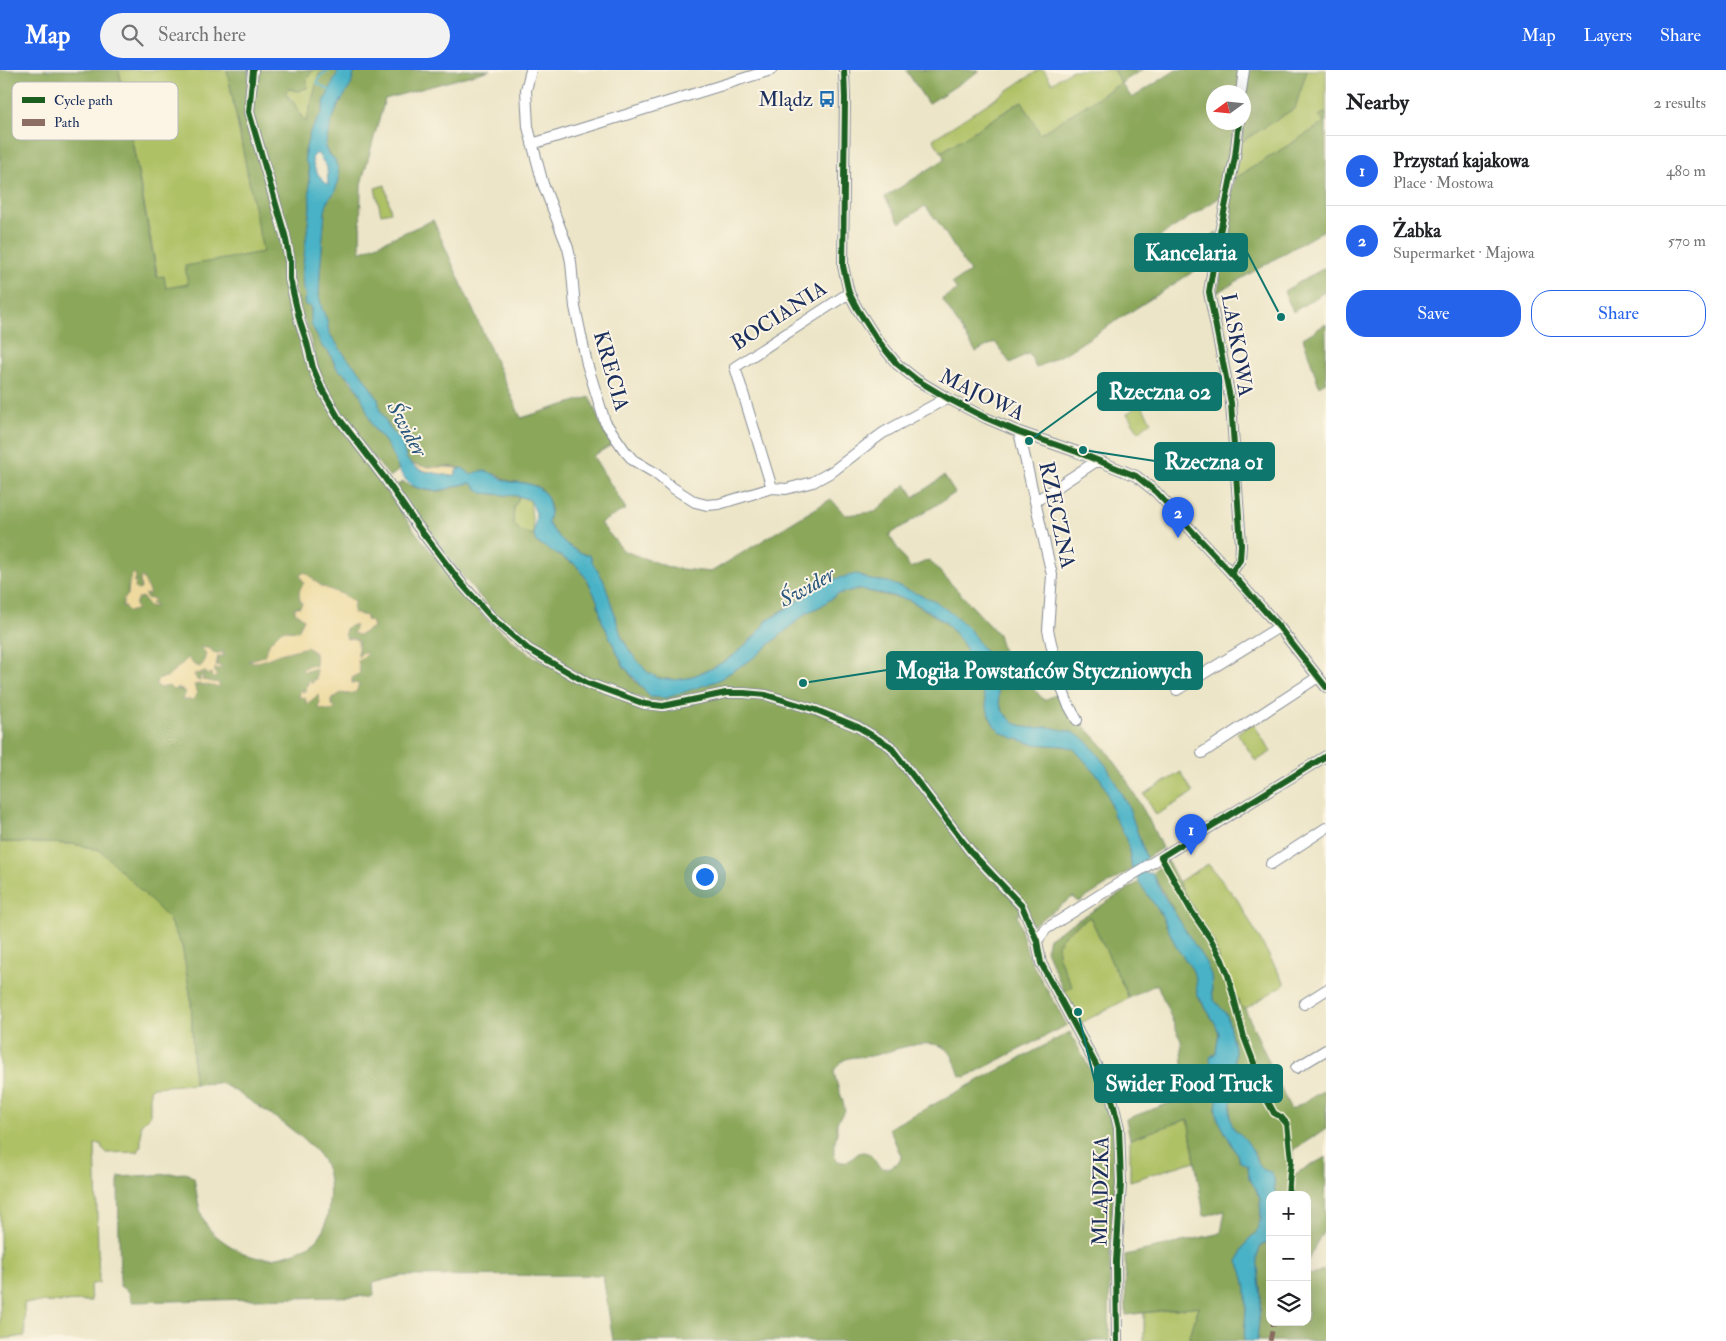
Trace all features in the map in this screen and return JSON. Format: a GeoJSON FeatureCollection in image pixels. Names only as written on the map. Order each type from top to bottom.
{"type":"FeatureCollection","features":[{"type":"Feature","properties":{"kind":"street","name":"MLĄDZKA"},"geometry":{"type":"LineString","coordinates":[[253,70],[249,112],[286,235],[290,261],[290,279],[295,306],[313,368],[322,389],[338,417],[384,477],[415,522],[461,583],[492,618],[528,649],[587,683],[645,704],[663,706],[726,693],[766,695],[858,726],[890,746],[971,852],[1022,906],[1038,941],[1041,963],[1103,1078],[1113,1103],[1119,1128],[1121,1183],[1116,1262],[1117,1341]]}},
{"type":"Feature","properties":{"kind":"street","name":"KRECIA"},"geometry":{"type":"LineString","coordinates":[[531,70],[526,90],[526,109],[532,144],[543,184],[568,248],[575,307],[595,392],[605,422],[633,460],[656,473],[673,488],[695,502],[707,505],[719,504],[772,488],[786,488],[812,482],[833,471],[884,434],[947,398]]}},
{"type":"Feature","properties":{"kind":"street"},"geometry":{"type":"LineString","coordinates":[[532,144],[770,70]]}},
{"type":"Feature","properties":{"kind":"street","name":"MAJOWA"},"geometry":{"type":"LineString","coordinates":[[844,70],[846,98],[843,266],[849,293],[876,338],[897,364],[917,380],[947,398],[1019,432],[1098,460],[1136,476],[1156,492],[1280,627],[1326,687]]}},
{"type":"Feature","properties":{"kind":"street"},"geometry":{"type":"LineString","coordinates":[[1242,85],[1244,70]]}},
{"type":"Feature","properties":{"kind":"street","name":"LASKOWA"},"geometry":{"type":"LineString","coordinates":[[1231,573],[1240,560],[1241,545],[1230,403],[1209,292],[1235,157],[1238,130]]}},
{"type":"Feature","properties":{"kind":"street","name":"BOCIANIA"},"geometry":{"type":"LineString","coordinates":[[772,488],[735,367],[849,293]]}},
{"type":"Feature","properties":{"kind":"street","name":"RZECZNA"},"geometry":{"type":"LineString","coordinates":[[1019,432],[1052,575],[1048,630],[1061,686],[1068,704],[1078,720]]}},
{"type":"Feature","properties":{"kind":"street"},"geometry":{"type":"LineString","coordinates":[[1036,501],[1098,460]]}},
{"type":"Feature","properties":{"kind":"street"},"geometry":{"type":"LineString","coordinates":[[1176,690],[1280,627]]}},
{"type":"Feature","properties":{"kind":"street"},"geometry":{"type":"LineString","coordinates":[[1202,753],[1318,676]]}},
{"type":"Feature","properties":{"kind":"street"},"geometry":{"type":"LineString","coordinates":[[1038,941],[1046,929],[1326,756]]}},
{"type":"Feature","properties":{"kind":"street"},"geometry":{"type":"LineString","coordinates":[[1270,864],[1326,828]]}},
{"type":"Feature","properties":{"kind":"street"},"geometry":{"type":"LineString","coordinates":[[1304,1004],[1326,990]]}},
{"type":"Feature","properties":{"kind":"street"},"geometry":{"type":"LineString","coordinates":[[1296,1068],[1326,1050]]}},
{"type":"Feature","properties":{"kind":"green space"},"geometry":{"type":"Polygon","coordinates":[[[0,70],[119,70],[121,82],[12,82],[12,140],[132,140],[157,277],[164,276],[166,288],[188,284],[185,266],[263,252],[227,70],[249,70],[245,108],[280,223],[285,284],[327,406],[414,530],[489,622],[532,656],[645,708],[726,696],[765,699],[815,713],[856,729],[887,749],[1022,912],[1017,915],[1027,951],[1067,1025],[966,1077],[960,1076],[954,1059],[949,1052],[935,1044],[917,1044],[871,1056],[854,1057],[844,1060],[834,1071],[845,1111],[837,1122],[834,1154],[838,1161],[845,1162],[863,1152],[868,1153],[883,1168],[894,1165],[899,1162],[901,1156],[889,1128],[1070,1032],[1101,1090],[1113,1126],[1116,1170],[1110,1256],[1109,1341],[613,1341],[603,1275],[400,1276],[373,1283],[374,1296],[132,1302],[129,1292],[120,1286],[119,1177],[186,1173],[194,1178],[202,1215],[211,1231],[239,1251],[261,1258],[281,1256],[297,1251],[310,1245],[318,1238],[324,1229],[327,1219],[330,1194],[329,1184],[327,1170],[319,1155],[298,1134],[269,1113],[220,1083],[194,1084],[191,999],[182,946],[168,918],[100,850],[74,844],[0,842],[0,70]],[[305,572],[302,604],[300,607],[295,607],[295,612],[304,618],[298,631],[290,630],[264,656],[249,661],[260,661],[281,653],[307,647],[315,653],[317,666],[313,669],[316,670],[316,679],[311,684],[309,681],[305,691],[303,692],[301,689],[299,697],[305,698],[307,704],[318,695],[320,702],[331,705],[331,700],[341,693],[348,694],[352,677],[357,673],[358,641],[347,639],[345,634],[346,628],[353,625],[356,626],[359,635],[373,627],[371,621],[366,620],[366,616],[353,613],[349,601],[341,595],[321,586],[305,572]],[[140,579],[141,589],[137,590],[133,582],[128,586],[128,595],[122,606],[135,605],[137,599],[142,597],[149,606],[153,605],[145,597],[140,579]],[[201,648],[206,653],[203,665],[200,667],[194,665],[188,659],[169,676],[157,680],[160,688],[169,686],[187,692],[182,699],[197,694],[194,685],[219,683],[202,681],[204,675],[200,681],[193,674],[198,672],[215,672],[215,668],[219,668],[216,665],[220,653],[213,653],[201,648]]]}},
{"type":"Feature","properties":{"kind":"green space"},"geometry":{"type":"Polygon","coordinates":[[[119,70],[227,70],[271,290],[163,305],[132,140],[178,140],[178,82],[121,82],[119,70]]]}},
{"type":"Feature","properties":{"kind":"green space"},"geometry":{"type":"Polygon","coordinates":[[[255,70],[313,70],[307,79],[307,88],[298,91],[289,89],[285,92],[306,122],[319,74],[328,70],[339,70],[325,100],[322,113],[310,132],[305,152],[305,160],[309,169],[310,208],[302,273],[303,289],[306,295],[304,301],[310,306],[312,319],[335,365],[362,396],[375,431],[392,452],[399,470],[390,477],[347,426],[319,373],[307,326],[301,315],[251,110],[255,70]]]}},
{"type":"Feature","properties":{"kind":"green space"},"geometry":{"type":"Polygon","coordinates":[[[313,70],[328,70],[319,75],[306,123],[285,92],[289,89],[298,91],[313,70]]]}},
{"type":"Feature","properties":{"kind":"green space"},"geometry":{"type":"Polygon","coordinates":[[[355,70],[490,70],[385,99],[361,184],[360,252],[433,220],[521,418],[590,397],[602,428],[613,444],[593,456],[626,509],[600,523],[624,551],[671,568],[711,572],[831,499],[845,515],[875,512],[906,484],[914,497],[944,476],[955,493],[889,535],[910,568],[929,560],[998,634],[1008,671],[1018,672],[1044,700],[1060,693],[1083,725],[1104,747],[1122,772],[1148,818],[1162,848],[1146,858],[1129,808],[1107,767],[1049,727],[1028,728],[1014,723],[1003,712],[999,702],[996,672],[981,646],[888,582],[870,580],[857,574],[813,589],[767,620],[755,636],[733,656],[713,668],[688,678],[675,680],[658,678],[647,672],[631,653],[622,638],[604,581],[593,564],[590,555],[584,554],[566,544],[548,523],[551,507],[546,495],[539,487],[508,481],[496,474],[471,475],[461,468],[447,466],[435,468],[410,463],[406,458],[402,442],[390,429],[380,410],[378,399],[360,372],[346,357],[329,333],[319,296],[325,211],[328,200],[334,193],[339,180],[334,158],[328,154],[325,147],[331,122],[339,104],[351,85],[355,70]]]}},
{"type":"Feature","properties":{"kind":"green space"},"geometry":{"type":"Polygon","coordinates":[[[906,70],[978,70],[979,71],[928,104],[906,70]]]}},
{"type":"Feature","properties":{"kind":"green space"},"geometry":{"type":"Polygon","coordinates":[[[1039,70],[1044,70],[1052,83],[1072,70],[1113,70],[1121,83],[1040,134],[1022,101],[941,152],[933,139],[1039,70]]]}},
{"type":"Feature","properties":{"kind":"green space"},"geometry":{"type":"Polygon","coordinates":[[[1113,70],[1142,70],[1121,83],[1113,70]]]}},
{"type":"Feature","properties":{"kind":"green space"},"geometry":{"type":"Polygon","coordinates":[[[1176,70],[1242,70],[1239,85],[1206,85],[1206,130],[1234,130],[1225,194],[1150,243],[1164,266],[1217,232],[1210,261],[1069,351],[1036,368],[1029,353],[1010,363],[995,342],[976,352],[942,299],[957,290],[952,283],[970,272],[938,222],[925,206],[900,223],[885,197],[945,159],[941,152],[1022,101],[1040,134],[1121,83],[1132,98],[1176,70]]]}},
{"type":"Feature","properties":{"kind":"green space"},"geometry":{"type":"Polygon","coordinates":[[[1250,70],[1307,70],[1295,108],[1241,142],[1242,130],[1251,130],[1251,85],[1248,85],[1250,70]]]}},
{"type":"Feature","properties":{"kind":"green space"},"geometry":{"type":"Polygon","coordinates":[[[1307,70],[1326,70],[1326,112],[1320,116],[1324,123],[1234,179],[1241,142],[1295,108],[1307,70]]]}},
{"type":"Feature","properties":{"kind":"green space"},"geometry":{"type":"Polygon","coordinates":[[[1326,112],[1326,229],[1217,293],[1220,281],[1222,242],[1234,179],[1324,123],[1319,116],[1326,112]]]}},
{"type":"Feature","properties":{"kind":"green space"},"geometry":{"type":"Polygon","coordinates":[[[385,185],[391,212],[381,214],[375,188],[385,185]]]}},
{"type":"Feature","properties":{"kind":"green space"},"geometry":{"type":"Polygon","coordinates":[[[1326,267],[1326,291],[1293,312],[1284,291],[1326,267]]]}},
{"type":"Feature","properties":{"kind":"green space"},"geometry":{"type":"Polygon","coordinates":[[[1326,324],[1326,382],[1319,386],[1303,338],[1326,324]]]}},
{"type":"Feature","properties":{"kind":"green space"},"geometry":{"type":"Polygon","coordinates":[[[1140,403],[1151,421],[1139,432],[1127,414],[1140,403]]]}},
{"type":"Feature","properties":{"kind":"green space"},"geometry":{"type":"Polygon","coordinates":[[[403,482],[429,491],[440,491],[471,483],[482,493],[518,496],[514,507],[513,523],[520,531],[534,535],[536,542],[576,565],[587,579],[597,600],[602,621],[623,665],[650,697],[717,681],[756,656],[806,613],[821,606],[838,594],[857,589],[909,600],[946,623],[962,642],[979,676],[989,715],[994,725],[1001,732],[1033,744],[1065,746],[1074,749],[1100,778],[1114,816],[1127,839],[1132,869],[1079,902],[1073,897],[1033,925],[891,744],[767,692],[663,702],[647,700],[587,679],[530,645],[495,614],[465,579],[395,486],[403,482]]]}},
{"type":"Feature","properties":{"kind":"green space"},"geometry":{"type":"Polygon","coordinates":[[[518,496],[530,500],[534,535],[520,531],[513,523],[514,507],[518,496]]]}},
{"type":"Feature","properties":{"kind":"green space"},"geometry":{"type":"Polygon","coordinates":[[[1253,723],[1271,752],[1256,761],[1237,733],[1253,723]]]}},
{"type":"Feature","properties":{"kind":"green space"},"geometry":{"type":"Polygon","coordinates":[[[1181,772],[1193,793],[1156,815],[1144,794],[1181,772]]]}},
{"type":"Feature","properties":{"kind":"green space"},"geometry":{"type":"Polygon","coordinates":[[[0,842],[74,844],[100,850],[168,918],[182,946],[191,999],[194,1084],[153,1087],[150,1089],[150,1116],[141,1124],[141,1146],[138,1152],[106,1153],[102,1149],[101,1144],[95,1144],[99,1283],[92,1284],[90,1287],[91,1301],[24,1303],[25,1336],[0,1339],[0,842]]]}},
{"type":"Feature","properties":{"kind":"green space"},"geometry":{"type":"Polygon","coordinates":[[[1167,860],[1192,908],[1214,943],[1220,966],[1239,1003],[1245,1009],[1291,1110],[1326,1089],[1326,1129],[1293,1150],[1293,1175],[1326,1157],[1325,1228],[1311,1254],[1311,1191],[1275,1191],[1274,1178],[1259,1167],[1255,1154],[1243,1138],[1234,1131],[1230,1121],[1235,1052],[1227,1015],[1214,1000],[1211,975],[1152,873],[1167,860]]]}},
{"type":"Feature","properties":{"kind":"green space"},"geometry":{"type":"Polygon","coordinates":[[[1208,864],[1237,899],[1285,984],[1245,1009],[1239,1003],[1220,966],[1214,943],[1178,882],[1208,864]]]}},
{"type":"Feature","properties":{"kind":"green space"},"geometry":{"type":"Polygon","coordinates":[[[1139,882],[1161,914],[1177,948],[1192,969],[1196,979],[1197,995],[1215,1023],[1219,1033],[1212,1078],[1218,1091],[1216,1110],[1218,1119],[1239,1161],[1248,1166],[1249,1178],[1260,1199],[1261,1218],[1256,1233],[1248,1240],[1238,1262],[1245,1281],[1246,1291],[1244,1341],[1193,1341],[1190,1336],[1199,1306],[1126,1315],[1125,1255],[1221,1233],[1225,1211],[1204,1216],[1188,1119],[1130,1139],[1126,1119],[1186,1097],[1181,1041],[1157,984],[1129,998],[1090,917],[1067,933],[1061,939],[1058,946],[1058,953],[1072,986],[1064,992],[1046,950],[1049,938],[1139,882]]]}},
{"type":"Feature","properties":{"kind":"green space"},"geometry":{"type":"Polygon","coordinates":[[[1090,917],[1129,998],[1079,1024],[1064,992],[1072,986],[1058,953],[1058,946],[1061,939],[1067,933],[1090,917]]]}},
{"type":"Feature","properties":{"kind":"green space"},"geometry":{"type":"Polygon","coordinates":[[[1188,1119],[1195,1161],[1130,1181],[1130,1139],[1188,1119]]]}},
{"type":"Feature","properties":{"kind":"green space"},"geometry":{"type":"Polygon","coordinates":[[[1266,1243],[1266,1326],[1311,1326],[1311,1275],[1323,1270],[1326,1276],[1326,1341],[1257,1341],[1261,1298],[1257,1256],[1261,1246],[1266,1243]]]}},
{"type":"Feature","properties":{"kind":"green space"},"geometry":{"type":"Polygon","coordinates":[[[1199,1306],[1190,1336],[1193,1341],[1144,1341],[1144,1313],[1199,1306]]]}},
{"type":"Feature","properties":{"kind":"sand"},"geometry":{"type":"Polygon","coordinates":[[[410,463],[422,466],[460,469],[455,472],[458,474],[450,476],[420,470],[410,463]]]}},
{"type":"Feature","properties":{"kind":"sand"},"geometry":{"type":"Polygon","coordinates":[[[305,572],[321,586],[344,595],[354,602],[353,613],[366,616],[366,620],[371,621],[373,627],[359,635],[353,633],[356,626],[353,625],[346,628],[345,634],[347,639],[353,638],[358,641],[358,657],[363,652],[367,654],[358,661],[360,673],[352,678],[352,683],[359,684],[356,692],[341,693],[331,700],[331,705],[336,707],[331,711],[318,708],[320,702],[318,695],[307,704],[305,698],[299,697],[301,688],[303,692],[305,691],[309,680],[313,683],[313,680],[316,679],[316,670],[304,672],[302,669],[309,665],[316,666],[315,653],[307,647],[257,662],[248,661],[264,656],[270,642],[282,630],[298,631],[304,619],[295,612],[295,607],[300,607],[302,604],[299,593],[304,583],[300,575],[305,572]]]}},
{"type":"Feature","properties":{"kind":"sand"},"geometry":{"type":"Polygon","coordinates":[[[134,573],[136,576],[133,582],[136,580],[135,588],[137,590],[141,589],[140,579],[142,576],[149,592],[149,595],[145,594],[145,596],[148,599],[153,598],[154,601],[151,603],[156,607],[149,606],[142,597],[137,599],[135,605],[137,609],[129,612],[124,606],[121,606],[123,605],[123,600],[128,595],[130,580],[134,573]]]}},
{"type":"Feature","properties":{"kind":"sand"},"geometry":{"type":"Polygon","coordinates":[[[200,647],[211,649],[213,653],[220,653],[223,650],[222,654],[225,656],[218,656],[216,665],[222,667],[219,669],[215,668],[217,675],[215,678],[212,678],[211,673],[207,675],[206,672],[194,674],[197,680],[200,681],[200,677],[204,675],[202,680],[219,683],[219,687],[194,685],[197,694],[193,700],[182,700],[186,692],[179,688],[173,690],[169,686],[160,688],[156,685],[157,680],[169,676],[188,658],[194,665],[200,667],[203,664],[206,653],[200,647]]]}},
{"type":"Feature","properties":{"kind":"water"},"geometry":{"type":"Polygon","coordinates":[[[339,70],[355,70],[351,85],[339,104],[331,122],[325,147],[328,154],[334,158],[339,180],[334,193],[328,200],[325,211],[320,272],[319,296],[329,333],[346,357],[360,372],[378,399],[380,410],[390,429],[402,442],[406,458],[410,463],[420,470],[450,476],[457,474],[455,472],[461,468],[471,475],[486,471],[509,482],[531,485],[543,491],[550,508],[548,523],[566,544],[584,554],[590,555],[593,564],[604,581],[622,638],[631,653],[647,672],[658,678],[675,680],[688,678],[713,668],[733,656],[755,636],[767,621],[813,589],[834,579],[857,574],[870,580],[888,582],[935,601],[960,620],[971,631],[992,663],[996,672],[999,702],[1003,712],[1014,723],[1028,728],[1049,727],[1072,732],[1087,741],[1107,767],[1129,808],[1146,858],[1142,865],[1145,873],[1152,873],[1162,893],[1206,963],[1211,975],[1214,1000],[1227,1015],[1235,1052],[1230,1113],[1232,1125],[1248,1143],[1259,1165],[1271,1172],[1274,1178],[1275,1191],[1266,1191],[1266,1243],[1261,1246],[1257,1256],[1261,1298],[1257,1341],[1244,1341],[1246,1291],[1245,1281],[1238,1262],[1248,1240],[1256,1233],[1261,1218],[1260,1199],[1249,1178],[1248,1166],[1239,1161],[1218,1119],[1216,1110],[1218,1091],[1212,1078],[1210,1057],[1216,1053],[1219,1033],[1197,994],[1196,979],[1192,969],[1177,948],[1161,914],[1132,869],[1127,839],[1114,816],[1100,778],[1074,749],[1065,746],[1033,744],[1011,737],[1001,732],[994,725],[989,715],[973,661],[962,642],[946,623],[909,600],[857,589],[838,594],[821,606],[806,613],[756,656],[717,681],[666,698],[650,697],[623,665],[602,621],[597,600],[587,579],[576,565],[536,542],[534,535],[536,513],[530,500],[518,496],[482,493],[471,483],[442,490],[430,490],[422,489],[408,482],[403,477],[386,443],[373,427],[356,386],[351,379],[338,370],[329,352],[323,348],[311,324],[311,308],[305,305],[306,295],[303,289],[302,273],[310,208],[309,169],[305,160],[305,152],[310,132],[322,113],[325,100],[339,70]],[[317,153],[312,158],[314,166],[317,173],[328,185],[327,167],[317,153]]]}},
{"type":"Feature","properties":{"kind":"waterway"},"geometry":{"type":"LineString","coordinates":[[329,70],[320,76],[317,83],[331,91]]}},
{"type":"Feature","properties":{"kind":"marked path"},"geometry":{"type":"LineString","coordinates":[[1270,1341],[1273,1326]]}},
{"type":"Feature","properties":{"kind":"cycle path"},"geometry":{"type":"LineString","coordinates":[[253,70],[249,112],[285,235],[290,261],[290,279],[300,322],[313,368],[322,389],[338,417],[384,477],[416,524],[461,583],[492,618],[528,649],[587,683],[645,704],[663,706],[726,693],[766,695],[816,710],[858,727],[890,746],[971,852],[1022,906],[1037,941],[1041,963],[1103,1078],[1113,1103],[1119,1128],[1121,1183],[1116,1262],[1117,1341]]}},
{"type":"Feature","properties":{"kind":"cycle path"},"geometry":{"type":"LineString","coordinates":[[844,70],[843,266],[849,293],[876,338],[897,364],[917,380],[947,398],[1019,432],[1077,452],[1136,476],[1156,492],[1231,573],[1279,627],[1326,687]]}},
{"type":"Feature","properties":{"kind":"cycle path"},"geometry":{"type":"LineString","coordinates":[[1231,573],[1240,560],[1241,545],[1231,403],[1209,292],[1235,157],[1238,130]]}},
{"type":"Feature","properties":{"kind":"cycle path"},"geometry":{"type":"LineString","coordinates":[[1288,1191],[1291,1160],[1287,1124],[1274,1113],[1260,1087],[1222,960],[1161,857],[1326,756]]}},
{"type":"Feature","properties":{"kind":"place","name":"Mlądz"},"geometry":{"type":"Point","coordinates":[827,99]}},
{"type":"Feature","properties":{"kind":"place","name":"Kancelaria"},"geometry":{"type":"Point","coordinates":[1281,317]}},
{"type":"Feature","properties":{"kind":"place","name":"Rzeczna 02"},"geometry":{"type":"Point","coordinates":[1029,441]}},
{"type":"Feature","properties":{"kind":"place","name":"Rzeczna 01"},"geometry":{"type":"Point","coordinates":[1083,450]}},
{"type":"Feature","properties":{"kind":"place","name":"Żabka"},"geometry":{"type":"Point","coordinates":[1178,538]}},
{"type":"Feature","properties":{"kind":"place","name":"Mogiła Powstańców Styczniowych"},"geometry":{"type":"Point","coordinates":[803,683]}},
{"type":"Feature","properties":{"kind":"place","name":"Przystań kajakowa"},"geometry":{"type":"Point","coordinates":[1191,855]}},
{"type":"Feature","properties":{"kind":"place","name":"Swider Food Truck"},"geometry":{"type":"Point","coordinates":[1078,1012]}},
{"type":"Feature","properties":{"kind":"water label","name":"Świder"},"geometry":{"type":"Point","coordinates":[407,429]}},
{"type":"Feature","properties":{"kind":"water label","name":"Świder"},"geometry":{"type":"Point","coordinates":[807,587]}}]}
